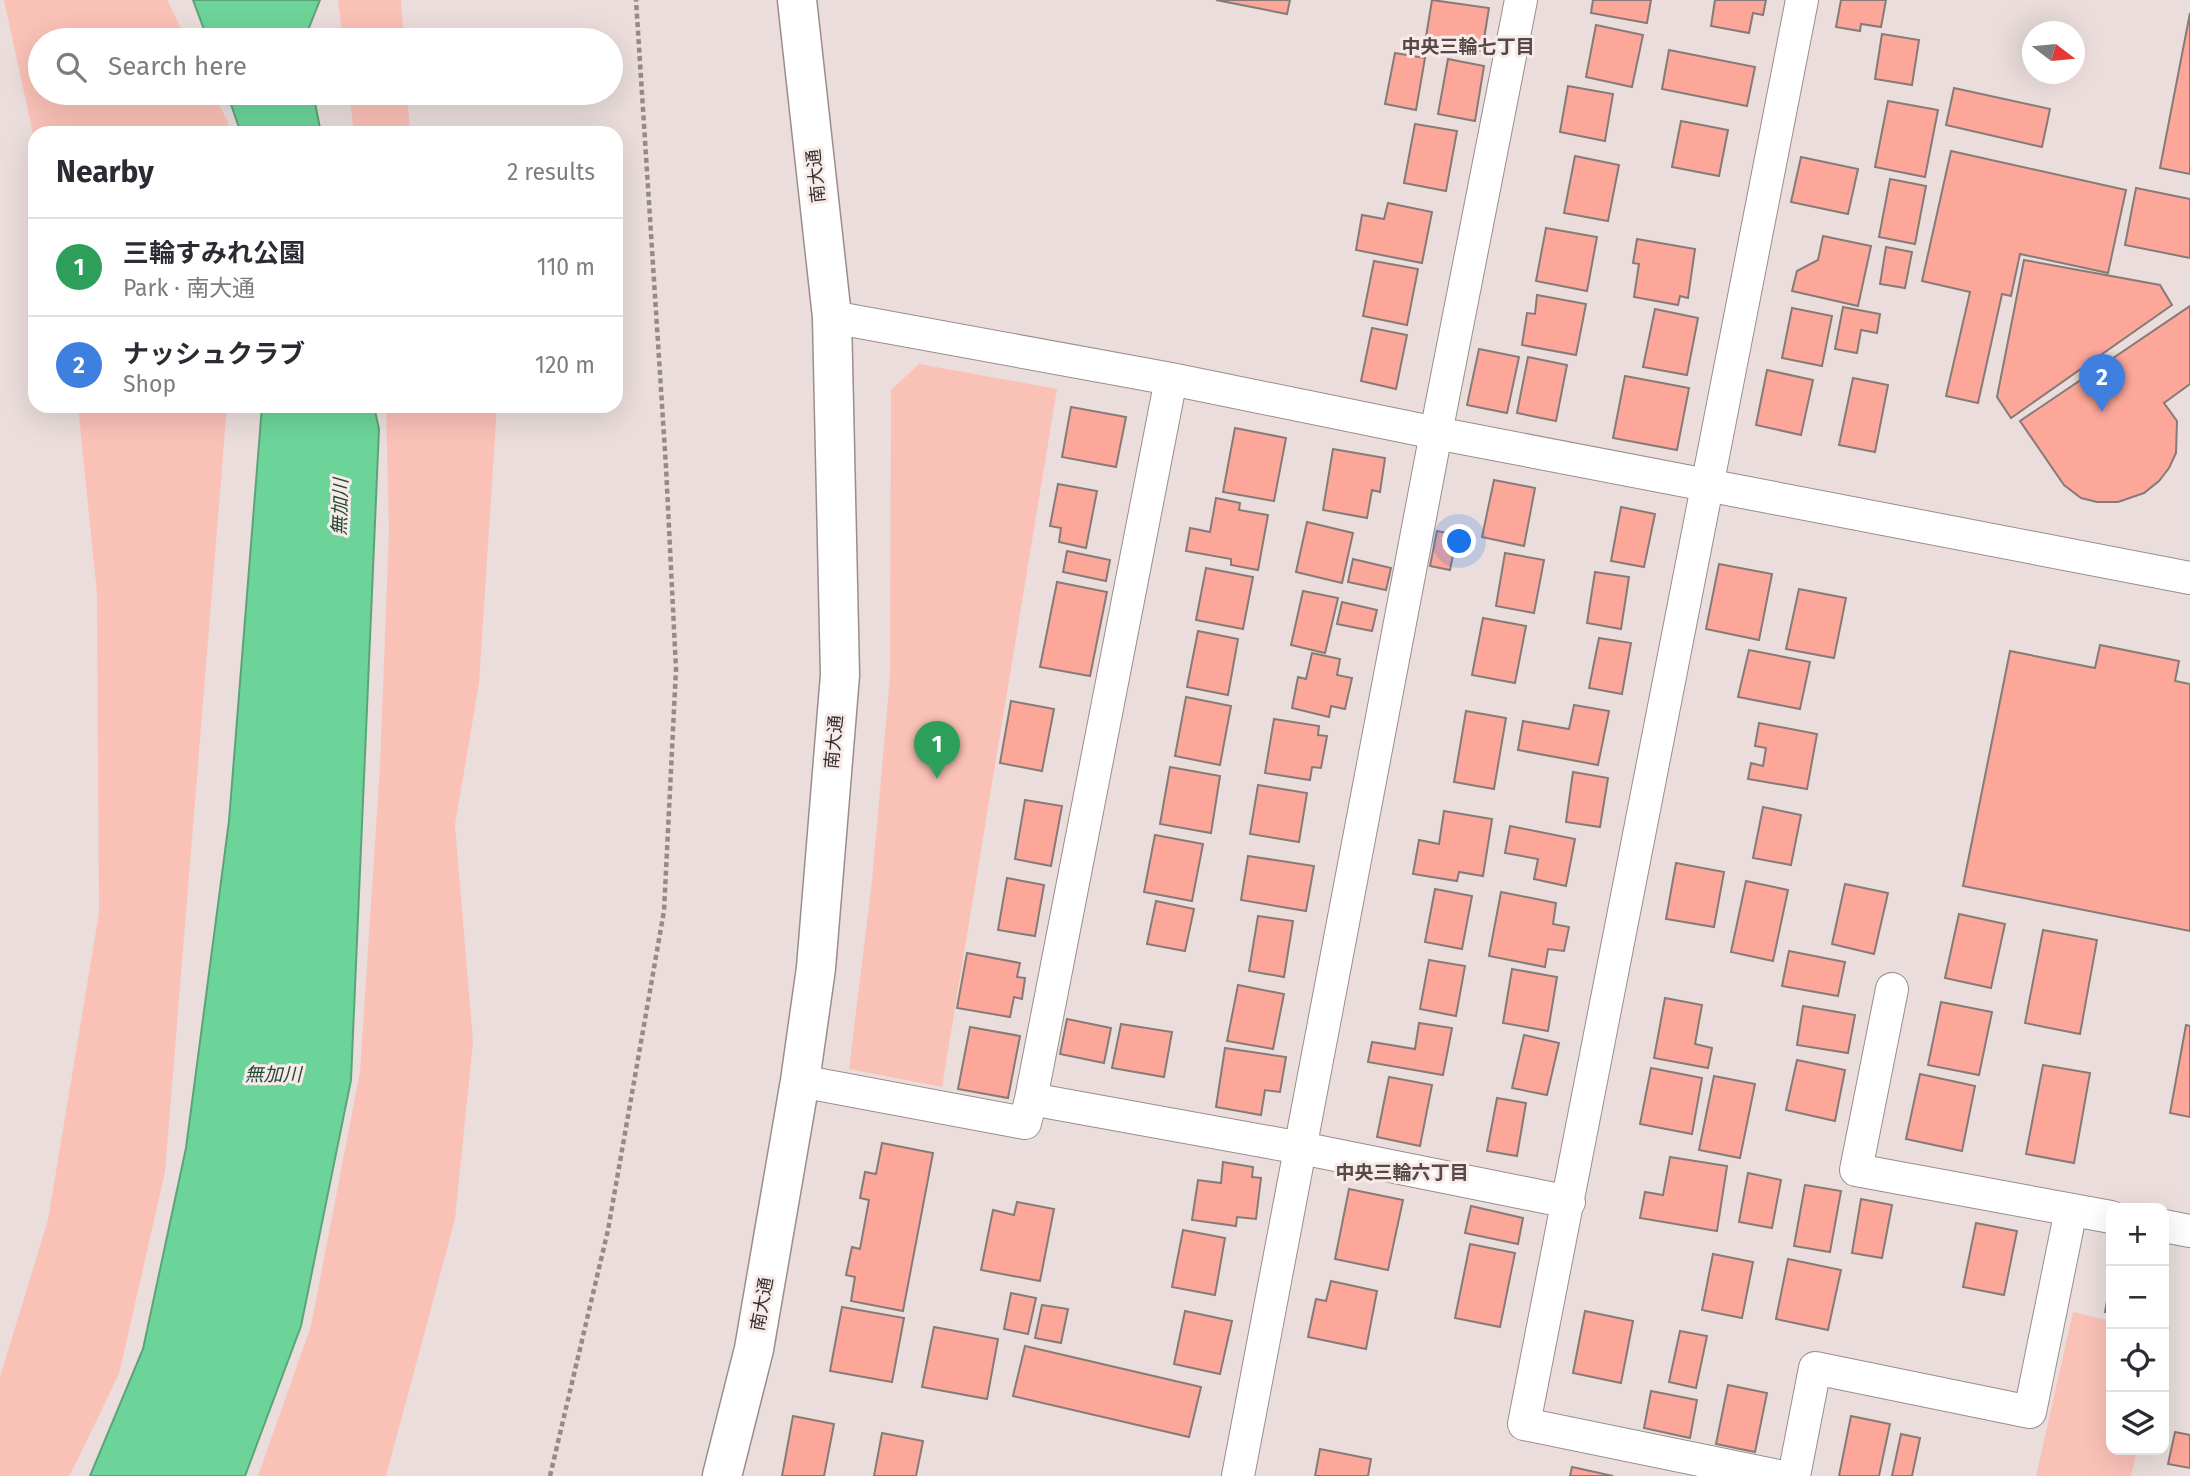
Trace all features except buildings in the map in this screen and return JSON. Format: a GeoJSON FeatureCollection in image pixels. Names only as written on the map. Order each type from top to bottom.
{"type":"FeatureCollection","features":[{"type":"Feature","properties":{"kind":"street","name":"南大通"},"geometry":{"type":"LineString","coordinates":[[722,1476],[754,1349],[800,1081],[816,968],[840,675],[832,317],[797,0]]}},
{"type":"Feature","properties":{"kind":"street"},"geometry":{"type":"LineString","coordinates":[[1238,1476],[1521,0]]}},
{"type":"Feature","properties":{"kind":"street"},"geometry":{"type":"LineString","coordinates":[[1778,1476],[1524,1424],[1802,0]]}},
{"type":"Feature","properties":{"kind":"street"},"geometry":{"type":"LineString","coordinates":[[832,317],[1171,379],[1436,433],[2190,578]]}},
{"type":"Feature","properties":{"kind":"street"},"geometry":{"type":"LineString","coordinates":[[800,1081],[1025,1123],[1171,379]]}},
{"type":"Feature","properties":{"kind":"street"},"geometry":{"type":"LineString","coordinates":[[1892,989],[1856,1170],[2106,1216]]}},
{"type":"Feature","properties":{"kind":"street"},"geometry":{"type":"LineString","coordinates":[[1031,1099],[1301,1148],[1569,1202]]}},
{"type":"Feature","properties":{"kind":"street"},"geometry":{"type":"LineString","coordinates":[[1794,1476],[1815,1368],[2030,1412],[2071,1210]]}},
{"type":"Feature","properties":{"kind":"street"},"geometry":{"type":"LineString","coordinates":[[2169,1227],[2190,1231]]}},
{"type":"Feature","properties":{"kind":"path"},"geometry":{"type":"LineString","coordinates":[[550,1476],[608,1230],[664,911],[676,669],[636,0]]}},
{"type":"Feature","properties":{"kind":"shaded area"},"geometry":{"type":"Polygon","coordinates":[[[4,0],[167,0],[181,28],[28,28],[28,105],[219,105],[228,122],[228,126],[31,126],[4,0]]]}},
{"type":"Feature","properties":{"kind":"shaded area"},"geometry":{"type":"Polygon","coordinates":[[[338,0],[401,0],[403,28],[342,28],[338,0]]]}},
{"type":"Feature","properties":{"kind":"shaded area"},"geometry":{"type":"Polygon","coordinates":[[[350,105],[408,105],[409,126],[353,126],[350,105]]]}},
{"type":"Feature","properties":{"kind":"shaded area"},"geometry":{"type":"Polygon","coordinates":[[[919,364],[1057,389],[942,1087],[849,1069],[872,881],[890,677],[891,390],[919,364]]]}},
{"type":"Feature","properties":{"kind":"shaded area"},"geometry":{"type":"Polygon","coordinates":[[[79,413],[226,413],[165,1172],[119,1374],[73,1469],[69,1476],[0,1476],[0,1377],[48,1220],[99,913],[97,593],[79,413]]]}},
{"type":"Feature","properties":{"kind":"shaded area"},"geometry":{"type":"Polygon","coordinates":[[[386,413],[497,413],[479,683],[455,825],[473,1041],[455,1219],[386,1476],[258,1476],[311,1326],[360,1072],[380,767],[389,531],[386,413]]]}},
{"type":"Feature","properties":{"kind":"shaded area"},"geometry":{"type":"Polygon","coordinates":[[[2073,1312],[2106,1320],[2106,1455],[2136,1455],[2131,1476],[2036,1476],[2073,1312]]]}},
{"type":"Feature","properties":{"kind":"water"},"geometry":{"type":"Polygon","coordinates":[[[193,0],[320,0],[309,28],[204,28],[193,0]]]}},
{"type":"Feature","properties":{"kind":"water"},"geometry":{"type":"Polygon","coordinates":[[[231,105],[315,105],[320,126],[239,126],[231,105]]]}},
{"type":"Feature","properties":{"kind":"water","name":"無加川"},"geometry":{"type":"Polygon","coordinates":[[[261,413],[376,413],[379,429],[351,1080],[301,1326],[245,1476],[90,1476],[143,1349],[186,1148],[229,821],[261,413]]]}},
{"type":"Feature","properties":{"kind":"place","name":"ナッシュクラブ"},"geometry":{"type":"Point","coordinates":[2102,412]}},
{"type":"Feature","properties":{"kind":"place","name":"三輪すみれ公園"},"geometry":{"type":"Point","coordinates":[937,779]}},
{"type":"Feature","properties":{"kind":"district","name":"中央三輪七丁目"},"geometry":{"type":"Point","coordinates":[1468,46]}},
{"type":"Feature","properties":{"kind":"district","name":"中央三輪六丁目"},"geometry":{"type":"Point","coordinates":[1402,1172]}}]}
